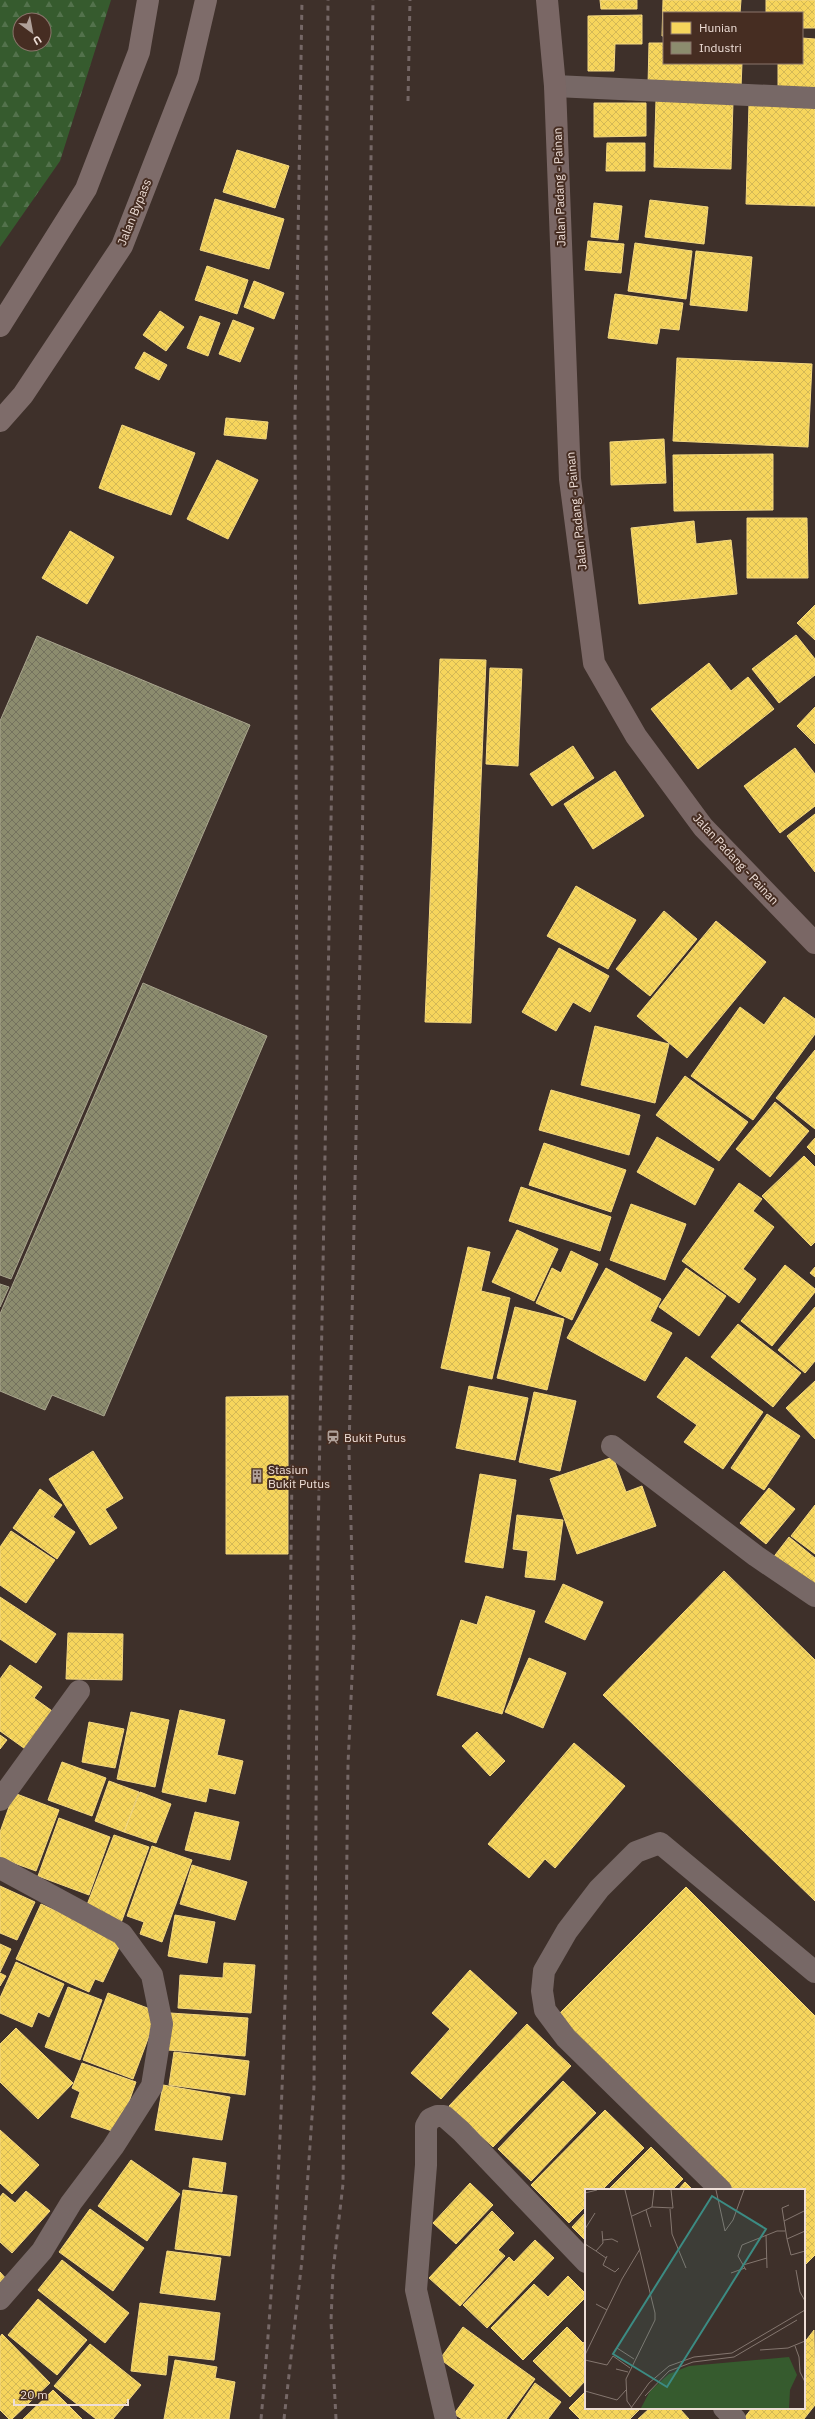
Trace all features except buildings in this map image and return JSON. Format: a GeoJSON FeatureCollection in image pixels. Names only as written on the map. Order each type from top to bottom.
{"type":"FeatureCollection","features":[{"type":"Feature","properties":{"kind":"highway"},"geometry":{"type":"LineString","coordinates":[[0,326],[86,189],[139,52],[148,0]]}},
{"type":"Feature","properties":{"kind":"highway","name":"Jalan Bypass"},"geometry":{"type":"LineString","coordinates":[[0,421],[23,395],[122,246],[188,77],[206,0]]}},
{"type":"Feature","properties":{"kind":"main road","name":"Jalan Padang - Painan"},"geometry":{"type":"LineString","coordinates":[[547,0],[555,86],[570,479],[594,662],[636,736],[703,827],[815,942]]}},
{"type":"Feature","properties":{"kind":"street"},"geometry":{"type":"LineString","coordinates":[[555,86],[815,98]]}},
{"type":"Feature","properties":{"kind":"street"},"geometry":{"type":"LineString","coordinates":[[612,1446],[756,1556],[815,1596]]}},
{"type":"Feature","properties":{"kind":"street"},"geometry":{"type":"LineString","coordinates":[[0,1800],[79,1691]]}},
{"type":"Feature","properties":{"kind":"street"},"geometry":{"type":"LineString","coordinates":[[719,2189],[566,2038],[545,2010],[542,1991],[544,1970],[567,1931],[599,1889],[636,1852],[660,1843],[815,1972]]}},
{"type":"Feature","properties":{"kind":"street"},"geometry":{"type":"LineString","coordinates":[[0,1868],[122,1934],[152,1974],[162,2024],[152,2086],[113,2147],[71,2203],[42,2251],[0,2299]]}},
{"type":"Feature","properties":{"kind":"street"},"geometry":{"type":"LineString","coordinates":[[446,2419],[416,2290],[426,2165],[426,2126],[430,2119],[437,2116],[444,2116],[461,2131],[585,2261]]}},
{"type":"Feature","properties":{"kind":"street"},"geometry":{"type":"LineString","coordinates":[[725,2409],[735,2419]]}},
{"type":"Feature","properties":{"kind":"green space"},"geometry":{"type":"Polygon","coordinates":[[[0,0],[111,0],[60,161],[0,247],[0,0]]]}},
{"type":"Feature","properties":{"kind":"railway"},"geometry":{"type":"LineString","coordinates":[[261,2419],[277,2192],[286,1966],[297,1061],[295,417],[302,0]]}},
{"type":"Feature","properties":{"kind":"railway"},"geometry":{"type":"LineString","coordinates":[[284,2419],[302,2260],[314,2088],[318,1542],[332,766],[326,243],[328,0]]}},
{"type":"Feature","properties":{"kind":"railway"},"geometry":{"type":"LineString","coordinates":[[336,2419],[331,2321],[333,2271],[343,2184],[348,1764],[354,1634],[349,1452],[362,866],[373,0]]}},
{"type":"Feature","properties":{"kind":"railway"},"geometry":{"type":"LineString","coordinates":[[408,101],[410,0]]}},
{"type":"Feature","properties":{"kind":"place","name":"Bukit Putus"},"geometry":{"type":"Point","coordinates":[333,1437]}},
{"type":"Feature","properties":{"kind":"place","name":"Stasiun Bukit Putus"},"geometry":{"type":"Point","coordinates":[257,1476]}}]}
